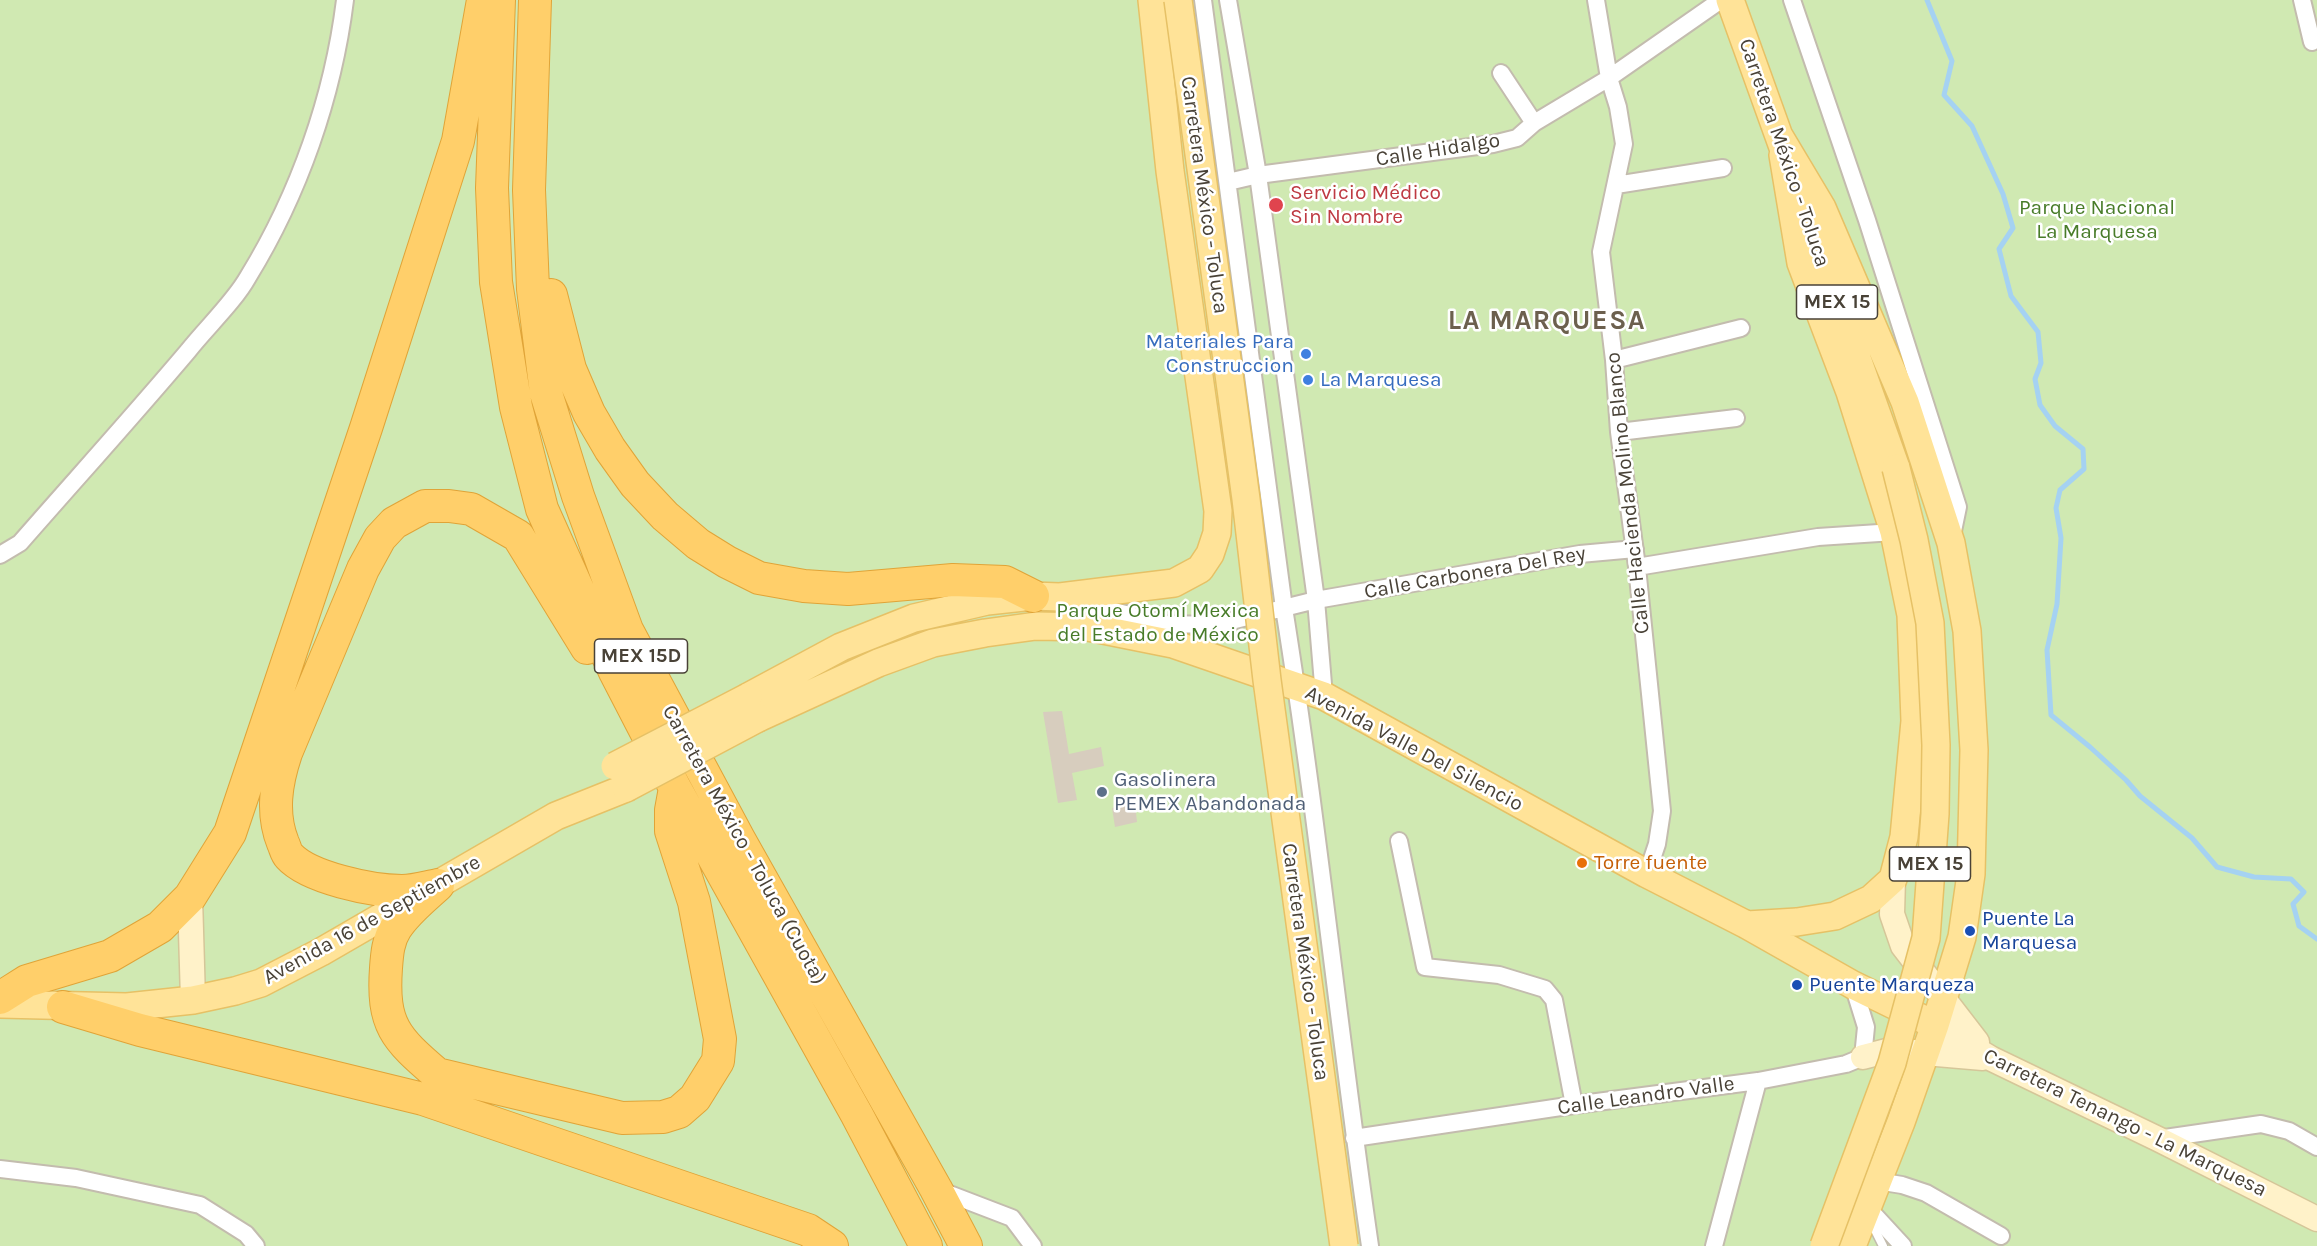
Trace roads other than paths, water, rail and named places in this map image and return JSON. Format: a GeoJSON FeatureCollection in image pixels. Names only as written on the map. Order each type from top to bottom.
{"type":"FeatureCollection","features":[{"type":"Feature","properties":{"kind":"highway"},"geometry":{"type":"LineString","coordinates":[[0,999],[27,981],[110,956],[160,927],[190,897],[230,833],[366,428],[458,141],[483,0]]}},
{"type":"Feature","properties":{"kind":"highway","name":"Carretera México - Toluca (Cuota)"},"geometry":{"type":"LineString","coordinates":[[499,0],[492,188],[496,282],[516,407],[542,508],[615,672],[675,788],[857,1115],[926,1246]]}},
{"type":"Feature","properties":{"kind":"highway","name":"Carretera México - Toluca (Cuota)"},"geometry":{"type":"LineString","coordinates":[[535,0],[529,190],[533,289],[546,393],[578,496],[627,630],[739,838],[966,1246]]}},
{"type":"Feature","properties":{"kind":"highway"},"geometry":{"type":"LineString","coordinates":[[529,190],[559,330],[570,369],[589,413],[610,449],[635,484],[665,516],[698,544],[759,578],[804,586],[848,589],[953,580],[1005,582],[1043,606]]}},
{"type":"Feature","properties":{"kind":"highway"},"geometry":{"type":"LineString","coordinates":[[438,885],[402,891],[351,884],[307,870],[287,855],[277,828],[276,789],[285,753],[363,569],[380,538],[394,524],[425,506],[471,509],[518,536],[583,644],[615,672]]}},
{"type":"Feature","properties":{"kind":"highway"},"geometry":{"type":"LineString","coordinates":[[438,885],[403,919],[389,943],[384,995],[389,1021],[398,1038],[414,1054],[437,1074],[622,1118],[663,1117],[679,1112],[695,1098],[718,1061],[720,1039],[694,902],[671,831],[671,810],[675,788]]}},
{"type":"Feature","properties":{"kind":"highway"},"geometry":{"type":"LineString","coordinates":[[63,1007],[140,1030],[423,1099],[808,1230],[832,1246]]}},
{"type":"Feature","properties":{"kind":"main road"},"geometry":{"type":"LineString","coordinates":[[1043,606],[1174,583],[1200,569],[1210,554],[1217,533],[1218,510],[1170,171],[1152,0]]}},
{"type":"Feature","properties":{"kind":"main road","name":"Carretera México - Toluca"},"geometry":{"type":"LineString","coordinates":[[1178,0],[1344,1246]]}},
{"type":"Feature","properties":{"kind":"main road","name":"Carretera México - Toluca"},"geometry":{"type":"LineString","coordinates":[[1730,0],[1896,468],[1914,540],[1930,623],[1936,745],[1935,814],[1926,938],[1892,1063],[1824,1246]]}},
{"type":"Feature","properties":{"kind":"main road"},"geometry":{"type":"LineString","coordinates":[[1779,136],[1801,263],[1850,392],[1894,532],[1911,615],[1915,722],[1904,837],[1893,879],[1892,914],[1903,946],[1939,1012]]}},
{"type":"Feature","properties":{"kind":"main road"},"geometry":{"type":"LineString","coordinates":[[1779,136],[1822,208],[1900,391],[1950,543],[1967,632],[1974,761],[1971,874],[1962,937],[1925,1052],[1852,1246]]}},
{"type":"Feature","properties":{"kind":"main road","name":"Avenida 16 de Septiembre"},"geometry":{"type":"LineString","coordinates":[[0,1004],[127,1007],[193,1000],[261,983],[321,952],[621,777],[753,707],[841,647],[914,618],[987,601],[1043,606]]}},
{"type":"Feature","properties":{"kind":"main road","name":"Avenida Valle Del Silencio"},"geometry":{"type":"LineString","coordinates":[[1043,606],[1088,627],[1173,644],[1255,670],[1324,696],[1647,874],[1747,925],[1852,986],[1939,1012]]}},
{"type":"Feature","properties":{"kind":"main road"},"geometry":{"type":"LineString","coordinates":[[1747,925],[1797,922],[1834,916],[1871,899],[1893,879]]}},
{"type":"Feature","properties":{"kind":"main road"},"geometry":{"type":"LineString","coordinates":[[190,897],[193,1000]]}},
{"type":"Feature","properties":{"kind":"main road","name":"Carretera Tenango - La Marquesa"},"geometry":{"type":"LineString","coordinates":[[1939,1012],[1992,1059],[2317,1219]]}},
{"type":"Feature","properties":{"kind":"main road"},"geometry":{"type":"LineString","coordinates":[[1863,1057],[1890,1050],[1992,1059]]}},
{"type":"Feature","properties":{"kind":"street"},"geometry":{"type":"LineString","coordinates":[[0,555],[20,543],[147,400],[248,279],[294,193],[302,171],[320,116],[342,27],[345,0]]}},
{"type":"Feature","properties":{"kind":"street"},"geometry":{"type":"LineString","coordinates":[[1203,0],[1284,608],[1297,687],[1354,1138],[1370,1246]]}},
{"type":"Feature","properties":{"kind":"street"},"geometry":{"type":"LineString","coordinates":[[1228,0],[1258,175],[1316,600],[1324,696]]}},
{"type":"Feature","properties":{"kind":"street","name":"Calle Hacienda Molino Blanco"},"geometry":{"type":"LineString","coordinates":[[1596,0],[1609,78],[1618,107],[1624,144],[1601,252],[1662,811],[1657,844],[1647,874]]}},
{"type":"Feature","properties":{"kind":"street","name":"Calle Hidalgo"},"geometry":{"type":"LineString","coordinates":[[1228,182],[1258,175],[1493,144],[1517,138],[1534,123],[1609,78],[1721,0]]}},
{"type":"Feature","properties":{"kind":"street"},"geometry":{"type":"LineString","coordinates":[[1792,0],[1867,220],[1958,507],[1950,543]]}},
{"type":"Feature","properties":{"kind":"street"},"geometry":{"type":"LineString","coordinates":[[2302,0],[2312,42]]}},
{"type":"Feature","properties":{"kind":"street"},"geometry":{"type":"LineString","coordinates":[[1501,73],[1534,123]]}},
{"type":"Feature","properties":{"kind":"street"},"geometry":{"type":"LineString","coordinates":[[1616,185],[1723,168]]}},
{"type":"Feature","properties":{"kind":"street"},"geometry":{"type":"LineString","coordinates":[[1614,360],[1741,328]]}},
{"type":"Feature","properties":{"kind":"street"},"geometry":{"type":"LineString","coordinates":[[1619,432],[1736,418]]}},
{"type":"Feature","properties":{"kind":"street"},"geometry":{"type":"LineString","coordinates":[[1637,567],[1818,537],[1894,532]]}},
{"type":"Feature","properties":{"kind":"street","name":"Calle Carbonera Del Rey"},"geometry":{"type":"LineString","coordinates":[[1043,606],[1166,624],[1215,625],[1316,600],[1580,554],[1635,549]]}},
{"type":"Feature","properties":{"kind":"street"},"geometry":{"type":"LineString","coordinates":[[1399,841],[1425,967],[1499,975],[1545,989],[1554,1000],[1574,1105]]}},
{"type":"Feature","properties":{"kind":"street"},"geometry":{"type":"LineString","coordinates":[[1852,986],[1866,1027],[1863,1057]]}},
{"type":"Feature","properties":{"kind":"street","name":"Calle Leandro Valle"},"geometry":{"type":"LineString","coordinates":[[1354,1138],[1574,1105],[1758,1082],[1846,1064],[1863,1057]]}},
{"type":"Feature","properties":{"kind":"street"},"geometry":{"type":"LineString","coordinates":[[1714,1246],[1758,1082]]}},
{"type":"Feature","properties":{"kind":"street"},"geometry":{"type":"LineString","coordinates":[[2158,1139],[2261,1124],[2289,1131],[2317,1147]]}},
{"type":"Feature","properties":{"kind":"street"},"geometry":{"type":"LineString","coordinates":[[0,1169],[76,1178],[200,1205],[246,1234],[256,1246]]}},
{"type":"Feature","properties":{"kind":"street"},"geometry":{"type":"LineString","coordinates":[[1877,1181],[1902,1185],[1926,1193],[2001,1236]]}},
{"type":"Feature","properties":{"kind":"street"},"geometry":{"type":"LineString","coordinates":[[936,1189],[1012,1218],[1034,1246]]}},
{"type":"Feature","properties":{"kind":"street"},"geometry":{"type":"LineString","coordinates":[[1866,1210],[1903,1246]]}},
{"type":"Feature","properties":{"kind":"lane"},"geometry":{"type":"LineString","coordinates":[[1866,1210],[1883,1246]]}},
{"type":"Feature","properties":{"kind":"waterway"},"geometry":{"type":"LineString","coordinates":[[1927,0],[1952,61],[1944,95],[1972,126],[2003,194],[2013,228],[1999,249],[2011,296],[2038,332],[2041,363],[2035,379],[2040,405],[2055,426],[2083,449],[2084,469],[2060,490],[2056,508],[2061,538],[2057,604],[2047,650],[2051,715],[2090,747],[2140,796],[2192,838],[2217,867],[2254,877],[2291,879],[2304,892],[2293,904],[2299,926],[2317,939]]}},
{"type":"Feature","properties":{"kind":"place","name":"Servicio Médico Sin Nombre"},"geometry":{"type":"Point","coordinates":[1276,205]}},
{"type":"Feature","properties":{"kind":"place","name":"Materiales Para Construccion"},"geometry":{"type":"Point","coordinates":[1306,354]}},
{"type":"Feature","properties":{"kind":"place","name":"La Marquesa"},"geometry":{"type":"Point","coordinates":[1308,380]}},
{"type":"Feature","properties":{"kind":"place","name":"Gasolinera PEMEX Abandonada"},"geometry":{"type":"Point","coordinates":[1102,792]}},
{"type":"Feature","properties":{"kind":"place","name":"Torre fuente"},"geometry":{"type":"Point","coordinates":[1582,863]}},
{"type":"Feature","properties":{"kind":"place","name":"Puente La Marquesa"},"geometry":{"type":"Point","coordinates":[1970,931]}},
{"type":"Feature","properties":{"kind":"place","name":"Puente Marqueza"},"geometry":{"type":"Point","coordinates":[1797,985]}},
{"type":"Feature","properties":{"kind":"district","name":"LA MARQUESA"},"geometry":{"type":"Point","coordinates":[1547,321]}},
{"type":"Feature","properties":{"kind":"park label","name":"Parque Nacional La Marquesa"},"geometry":{"type":"Point","coordinates":[2097,220]}},
{"type":"Feature","properties":{"kind":"park label","name":"Parque Otomí Mexica del Estado de México"},"geometry":{"type":"Point","coordinates":[1158,623]}}]}
